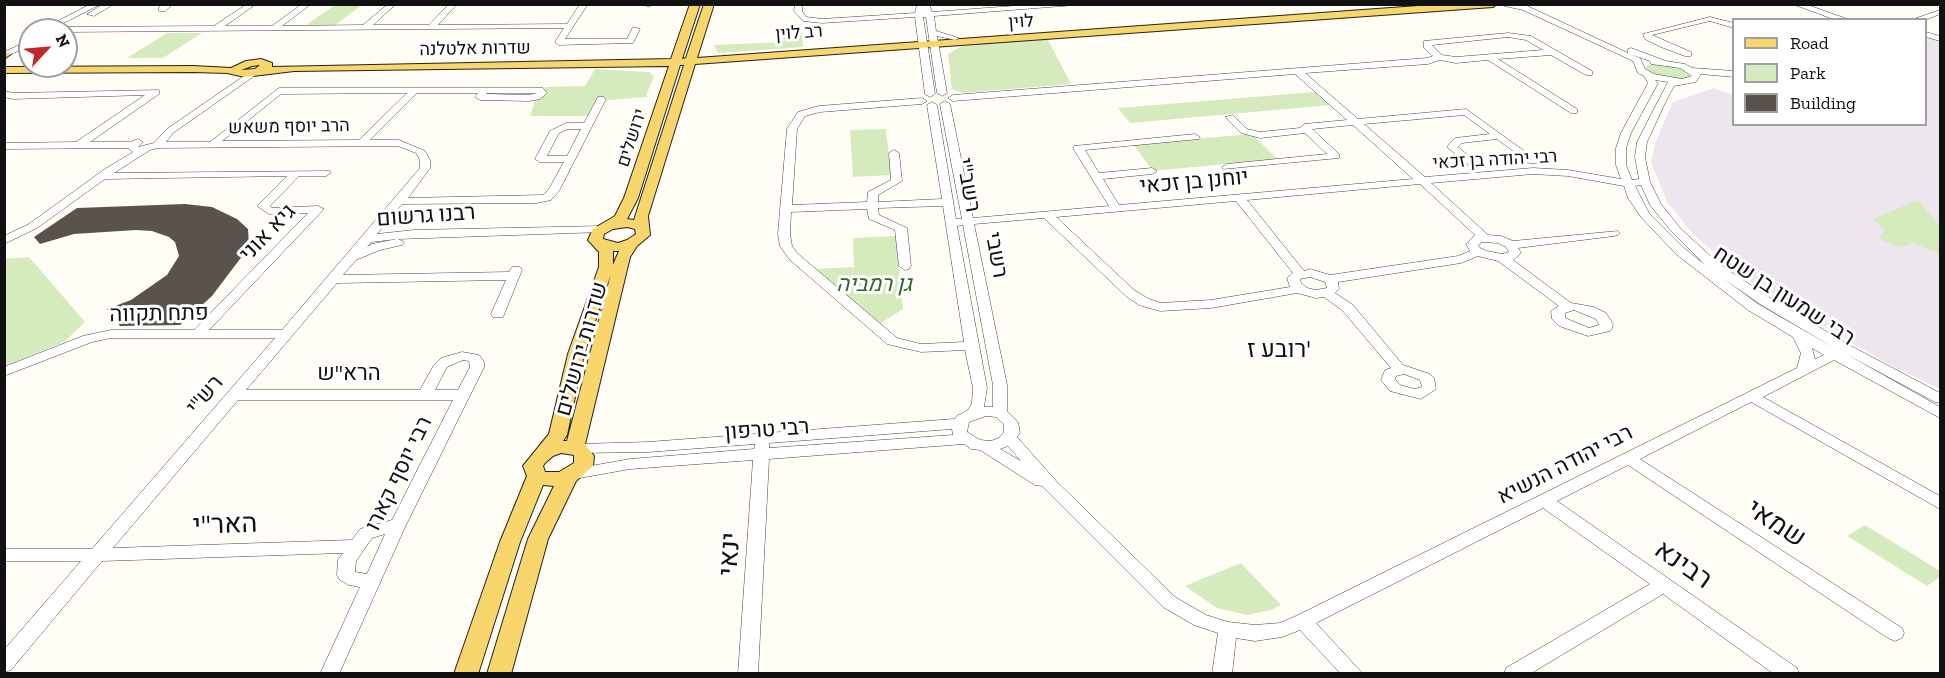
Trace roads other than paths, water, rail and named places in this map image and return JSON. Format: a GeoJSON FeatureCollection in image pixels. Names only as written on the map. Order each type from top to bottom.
{"type":"FeatureCollection","features":[{"type":"Feature","properties":{"kind":"main road"},"geometry":{"type":"LineString","coordinates":[[676,60],[695,4]]}},
{"type":"Feature","properties":{"kind":"main road"},"geometry":{"type":"LineString","coordinates":[[687,79],[709,4]]}},
{"type":"Feature","properties":{"kind":"main road"},"geometry":{"type":"LineString","coordinates":[[953,41],[1431,4]]}},
{"type":"Feature","properties":{"kind":"main road","name":"לוין"},"geometry":{"type":"LineString","coordinates":[[730,57],[1493,4]]}},
{"type":"Feature","properties":{"kind":"main road"},"geometry":{"type":"LineString","coordinates":[[699,41],[705,51],[730,57]]}},
{"type":"Feature","properties":{"kind":"main road"},"geometry":{"type":"LineString","coordinates":[[647,59],[672,53],[682,43]]}},
{"type":"Feature","properties":{"kind":"main road","name":"רב לוין"},"geometry":{"type":"LineString","coordinates":[[730,57],[930,44]]}},
{"type":"Feature","properties":{"kind":"main road"},"geometry":{"type":"LineString","coordinates":[[687,79],[696,70],[730,57]]}},
{"type":"Feature","properties":{"kind":"main road","name":"שדרות אלטלנה"},"geometry":{"type":"LineString","coordinates":[[78,64],[294,68],[630,64],[730,57]]}},
{"type":"Feature","properties":{"kind":"main road","name":"שדרות אלטלנה"},"geometry":{"type":"LineString","coordinates":[[258,68],[676,60]]}},
{"type":"Feature","properties":{"kind":"main road","name":"ירושלים"},"geometry":{"type":"LineString","coordinates":[[604,235],[621,218],[631,198],[676,60]]}},
{"type":"Feature","properties":{"kind":"main road"},"geometry":{"type":"LineString","coordinates":[[630,64],[659,69],[667,75],[669,81]]}},
{"type":"Feature","properties":{"kind":"main road"},"geometry":{"type":"LineString","coordinates":[[4,70],[193,69],[236,72],[258,68]]}},
{"type":"Feature","properties":{"kind":"main road","name":"ירושלים"},"geometry":{"type":"LineString","coordinates":[[632,243],[644,235],[641,216],[687,79]]}},
{"type":"Feature","properties":{"kind":"main road"},"geometry":{"type":"LineString","coordinates":[[632,243],[613,247],[604,235],[629,223],[641,226]]}},
{"type":"Feature","properties":{"kind":"main road","name":"שדרות ירושלים"},"geometry":{"type":"LineString","coordinates":[[537,476],[533,466],[558,435],[576,354],[606,267],[604,235]]}},
{"type":"Feature","properties":{"kind":"main road","name":"שדרות ירושלים"},"geometry":{"type":"LineString","coordinates":[[571,475],[585,461],[585,456],[578,448],[623,257],[632,243]]}},
{"type":"Feature","properties":{"kind":"main road"},"geometry":{"type":"LineString","coordinates":[[546,451],[561,447],[578,448]]}},
{"type":"Feature","properties":{"kind":"main road"},"geometry":{"type":"LineString","coordinates":[[466,674],[510,542],[537,476],[554,480],[571,475]]}},
{"type":"Feature","properties":{"kind":"main road"},"geometry":{"type":"LineString","coordinates":[[500,674],[538,539],[571,475]]}},
{"type":"Feature","properties":{"kind":"street"},"geometry":{"type":"LineString","coordinates":[[69,18],[98,4]]}},
{"type":"Feature","properties":{"kind":"street"},"geometry":{"type":"LineString","coordinates":[[78,25],[111,4]]}},
{"type":"Feature","properties":{"kind":"street"},"geometry":{"type":"LineString","coordinates":[[162,9],[170,4]]}},
{"type":"Feature","properties":{"kind":"street"},"geometry":{"type":"LineString","coordinates":[[215,29],[253,4]]}},
{"type":"Feature","properties":{"kind":"street"},"geometry":{"type":"LineString","coordinates":[[274,28],[308,4]]}},
{"type":"Feature","properties":{"kind":"street"},"geometry":{"type":"LineString","coordinates":[[365,28],[393,4]]}},
{"type":"Feature","properties":{"kind":"street"},"geometry":{"type":"LineString","coordinates":[[431,27],[454,4]]}},
{"type":"Feature","properties":{"kind":"street"},"geometry":{"type":"LineString","coordinates":[[584,4],[572,26],[559,42],[630,41],[636,29]]}},
{"type":"Feature","properties":{"kind":"street"},"geometry":{"type":"LineString","coordinates":[[799,4],[798,11],[803,19],[822,21],[1085,4]]}},
{"type":"Feature","properties":{"kind":"street"},"geometry":{"type":"LineString","coordinates":[[922,4],[930,15],[930,44]]}},
{"type":"Feature","properties":{"kind":"street"},"geometry":{"type":"LineString","coordinates":[[922,4],[919,16],[930,44],[942,93],[949,101]]}},
{"type":"Feature","properties":{"kind":"street"},"geometry":{"type":"LineString","coordinates":[[1499,4],[1522,6],[1643,57],[1694,73],[1732,74]]}},
{"type":"Feature","properties":{"kind":"street"},"geometry":{"type":"LineString","coordinates":[[1795,4],[1840,18]]}},
{"type":"Feature","properties":{"kind":"street"},"geometry":{"type":"LineString","coordinates":[[1522,6],[1637,60],[1640,70],[1648,75],[1678,82]]}},
{"type":"Feature","properties":{"kind":"street"},"geometry":{"type":"LineString","coordinates":[[1922,18],[1941,12]]}},
{"type":"Feature","properties":{"kind":"street"},"geometry":{"type":"LineString","coordinates":[[1688,54],[1648,38],[1647,34],[1710,19],[1732,25]]}},
{"type":"Feature","properties":{"kind":"street"},"geometry":{"type":"LineString","coordinates":[[78,26],[215,29],[572,26]]}},
{"type":"Feature","properties":{"kind":"street"},"geometry":{"type":"LineString","coordinates":[[1553,52],[1456,60],[1439,57],[1428,48],[1427,43],[1508,35],[1528,38],[1553,52],[1589,73]]}},
{"type":"Feature","properties":{"kind":"street","name":"רשב\"י"},"geometry":{"type":"LineString","coordinates":[[930,44],[928,100],[952,223],[981,395],[973,413]]}},
{"type":"Feature","properties":{"kind":"street"},"geometry":{"type":"LineString","coordinates":[[5,56],[18,46]]}},
{"type":"Feature","properties":{"kind":"street"},"geometry":{"type":"LineString","coordinates":[[971,346],[921,348],[892,341],[793,256],[786,246],[784,234],[792,129],[801,114],[819,110],[928,100],[949,101],[1428,61],[1439,57]]}},
{"type":"Feature","properties":{"kind":"street"},"geometry":{"type":"LineString","coordinates":[[1489,57],[1574,111]]}},
{"type":"Feature","properties":{"kind":"street"},"geometry":{"type":"LineString","coordinates":[[1640,65],[1663,63]]}},
{"type":"Feature","properties":{"kind":"street"},"geometry":{"type":"LineString","coordinates":[[159,142],[258,68]]}},
{"type":"Feature","properties":{"kind":"street"},"geometry":{"type":"LineString","coordinates":[[1297,71],[1423,181],[1484,238]]}},
{"type":"Feature","properties":{"kind":"street"},"geometry":{"type":"LineString","coordinates":[[4,241],[33,226],[106,174],[236,72]]}},
{"type":"Feature","properties":{"kind":"street"},"geometry":{"type":"LineString","coordinates":[[1694,73],[1693,80],[1671,84],[1642,142],[1640,157],[1645,182],[1656,205],[1676,230],[1715,267],[1840,352]]}},
{"type":"Feature","properties":{"kind":"street","name":"רבי שמעון בן שטח"},"geometry":{"type":"LineString","coordinates":[[1648,75],[1654,82],[1626,133],[1621,148],[1621,165],[1634,198],[1650,221],[1704,271],[1799,335],[1941,399]]}},
{"type":"Feature","properties":{"kind":"street"},"geometry":{"type":"LineString","coordinates":[[213,144],[279,91],[414,91],[484,90],[540,90],[542,93],[537,97],[529,98],[480,98],[484,90]]}},
{"type":"Feature","properties":{"kind":"street"},"geometry":{"type":"LineString","coordinates":[[363,142],[414,91]]}},
{"type":"Feature","properties":{"kind":"street"},"geometry":{"type":"LineString","coordinates":[[7,97],[156,92],[78,146]]}},
{"type":"Feature","properties":{"kind":"street"},"geometry":{"type":"LineString","coordinates":[[928,100],[942,93]]}},
{"type":"Feature","properties":{"kind":"street"},"geometry":{"type":"LineString","coordinates":[[400,201],[547,198],[554,192],[601,99]]}},
{"type":"Feature","properties":{"kind":"street","name":"רשבי"},"geometry":{"type":"LineString","coordinates":[[949,101],[1000,385],[1000,413]]}},
{"type":"Feature","properties":{"kind":"street"},"geometry":{"type":"LineString","coordinates":[[1227,167],[1335,156],[1304,127],[1466,112],[1533,161]]}},
{"type":"Feature","properties":{"kind":"street"},"geometry":{"type":"LineString","coordinates":[[1230,117],[1244,131],[1260,135],[1308,130]]}},
{"type":"Feature","properties":{"kind":"street"},"geometry":{"type":"LineString","coordinates":[[570,159],[540,159],[555,131],[566,126],[587,126]]}},
{"type":"Feature","properties":{"kind":"street"},"geometry":{"type":"LineString","coordinates":[[1475,165],[1452,147],[1459,140],[1499,136]]}},
{"type":"Feature","properties":{"kind":"street"},"geometry":{"type":"LineString","coordinates":[[1116,208],[1078,148],[1195,137]]}},
{"type":"Feature","properties":{"kind":"street","name":"הרב יוסף משאש"},"geometry":{"type":"LineString","coordinates":[[4,146],[132,147],[159,142],[213,144],[363,142],[399,144],[420,150]]}},
{"type":"Feature","properties":{"kind":"street"},"geometry":{"type":"LineString","coordinates":[[106,174],[132,147]]}},
{"type":"Feature","properties":{"kind":"street","name":"רש\"י"},"geometry":{"type":"LineString","coordinates":[[4,664],[400,201],[425,168],[426,160],[420,150]]}},
{"type":"Feature","properties":{"kind":"street"},"geometry":{"type":"LineString","coordinates":[[894,153],[897,181],[872,194],[873,217],[901,228],[905,266]]}},
{"type":"Feature","properties":{"kind":"street"},"geometry":{"type":"LineString","coordinates":[[1599,176],[1618,170],[1621,165]]}},
{"type":"Feature","properties":{"kind":"street"},"geometry":{"type":"LineString","coordinates":[[1096,177],[1152,171]]}},
{"type":"Feature","properties":{"kind":"street","name":"רבי יהודה בן זכאי"},"geometry":{"type":"LineString","coordinates":[[1423,181],[1533,171],[1645,182]]}},
{"type":"Feature","properties":{"kind":"street","name":"גיא אוני"},"geometry":{"type":"LineString","coordinates":[[199,333],[318,209],[269,211],[262,206],[296,173]]}},
{"type":"Feature","properties":{"kind":"street","name":"גיא אוני"},"geometry":{"type":"LineString","coordinates":[[106,174],[326,173]]}},
{"type":"Feature","properties":{"kind":"street"},"geometry":{"type":"LineString","coordinates":[[1599,176],[1622,188],[1634,198]]}},
{"type":"Feature","properties":{"kind":"street","name":"יוחנן בן זכאי"},"geometry":{"type":"LineString","coordinates":[[952,223],[1423,181]]}},
{"type":"Feature","properties":{"kind":"street"},"geometry":{"type":"LineString","coordinates":[[1239,198],[1300,274]]}},
{"type":"Feature","properties":{"kind":"street"},"geometry":{"type":"LineString","coordinates":[[786,209],[948,202]]}},
{"type":"Feature","properties":{"kind":"street"},"geometry":{"type":"LineString","coordinates":[[1047,215],[1130,293],[1144,302],[1170,308],[1272,295],[1298,289],[1310,293],[1328,286],[1461,259],[1479,252]]}},
{"type":"Feature","properties":{"kind":"street"},"geometry":{"type":"LineString","coordinates":[[383,221],[384,227],[388,229],[414,233]]}},
{"type":"Feature","properties":{"kind":"street"},"geometry":{"type":"LineString","coordinates":[[1511,245],[1614,232]]}},
{"type":"Feature","properties":{"kind":"street","name":"רבנו גרשום"},"geometry":{"type":"LineString","coordinates":[[367,238],[414,233],[604,235]]}},
{"type":"Feature","properties":{"kind":"street","name":"רבנו גרשום"},"geometry":{"type":"LineString","coordinates":[[367,238],[400,242],[580,240],[604,235]]}},
{"type":"Feature","properties":{"kind":"street"},"geometry":{"type":"LineString","coordinates":[[1502,258],[1514,255],[1515,250],[1511,245],[1495,238],[1476,240],[1472,244],[1479,252],[1502,258],[1567,306]]}},
{"type":"Feature","properties":{"kind":"street"},"geometry":{"type":"LineString","coordinates":[[350,259],[376,247],[400,242]]}},
{"type":"Feature","properties":{"kind":"street"},"geometry":{"type":"LineString","coordinates":[[332,279],[515,272],[498,314]]}},
{"type":"Feature","properties":{"kind":"street"},"geometry":{"type":"LineString","coordinates":[[1298,289],[1293,282],[1296,276],[1316,273],[1399,369]]}},
{"type":"Feature","properties":{"kind":"street","name":"פתח תקווה"},"geometry":{"type":"LineString","coordinates":[[4,372],[88,339],[111,334],[286,333]]}},
{"type":"Feature","properties":{"kind":"street"},"geometry":{"type":"LineString","coordinates":[[1799,335],[1808,353],[1808,360],[1803,370]]}},
{"type":"Feature","properties":{"kind":"street","name":"רבי שמעון בן שטח"},"geometry":{"type":"LineString","coordinates":[[1840,352],[1890,385]]}},
{"type":"Feature","properties":{"kind":"street","name":"רבי יהודה הנשיא"},"geometry":{"type":"LineString","coordinates":[[1303,621],[1840,352]]}},
{"type":"Feature","properties":{"kind":"street","name":"רבי יוסף קארו"},"geometry":{"type":"LineString","coordinates":[[329,674],[398,525],[477,367],[477,362],[474,358],[462,356],[441,365],[425,395]]}},
{"type":"Feature","properties":{"kind":"street"},"geometry":{"type":"LineString","coordinates":[[1803,370],[1823,367],[1843,368],[1890,385],[1941,414]]}},
{"type":"Feature","properties":{"kind":"street","name":"הרא\"ש"},"geometry":{"type":"LineString","coordinates":[[234,395],[463,394]]}},
{"type":"Feature","properties":{"kind":"street"},"geometry":{"type":"LineString","coordinates":[[1751,396],[1941,503]]}},
{"type":"Feature","properties":{"kind":"street"},"geometry":{"type":"LineString","coordinates":[[984,446],[998,444],[1009,438],[1013,427],[1011,422],[1000,413],[986,411],[973,413],[962,431],[984,446],[1051,486]]}},
{"type":"Feature","properties":{"kind":"street","name":"רבי טרפון"},"geometry":{"type":"LineString","coordinates":[[578,448],[762,445],[962,431]]}},
{"type":"Feature","properties":{"kind":"street"},"geometry":{"type":"LineString","coordinates":[[1009,438],[1051,486],[1169,602],[1200,620],[1255,633],[1282,630],[1303,621],[1354,674]]}},
{"type":"Feature","properties":{"kind":"street","name":"רבי טרפון"},"geometry":{"type":"LineString","coordinates":[[571,475],[762,445]]}},
{"type":"Feature","properties":{"kind":"street","name":"ינאי"},"geometry":{"type":"LineString","coordinates":[[748,674],[762,445]]}},
{"type":"Feature","properties":{"kind":"street","name":"שמאי"},"geometry":{"type":"LineString","coordinates":[[1628,458],[1895,633]]}},
{"type":"Feature","properties":{"kind":"street","name":"רבינא"},"geometry":{"type":"LineString","coordinates":[[1544,500],[1790,674]]}},
{"type":"Feature","properties":{"kind":"street"},"geometry":{"type":"LineString","coordinates":[[372,581],[355,580],[346,575],[347,560],[366,533],[398,525]]}},
{"type":"Feature","properties":{"kind":"street","name":"האר\"י"},"geometry":{"type":"LineString","coordinates":[[4,555],[96,555],[355,546]]}},
{"type":"Feature","properties":{"kind":"street"},"geometry":{"type":"LineString","coordinates":[[1514,674],[1664,585]]}},
{"type":"Feature","properties":{"kind":"street"},"geometry":{"type":"LineString","coordinates":[[1222,674],[1228,628]]}},
{"type":"Feature","properties":{"kind":"district","name":"רובע ז'"},"geometry":{"type":"Point","coordinates":[1279,350]}},
{"type":"Feature","properties":{"kind":"park label","name":"גן רמביה"},"geometry":{"type":"Point","coordinates":[874,285]}}]}
